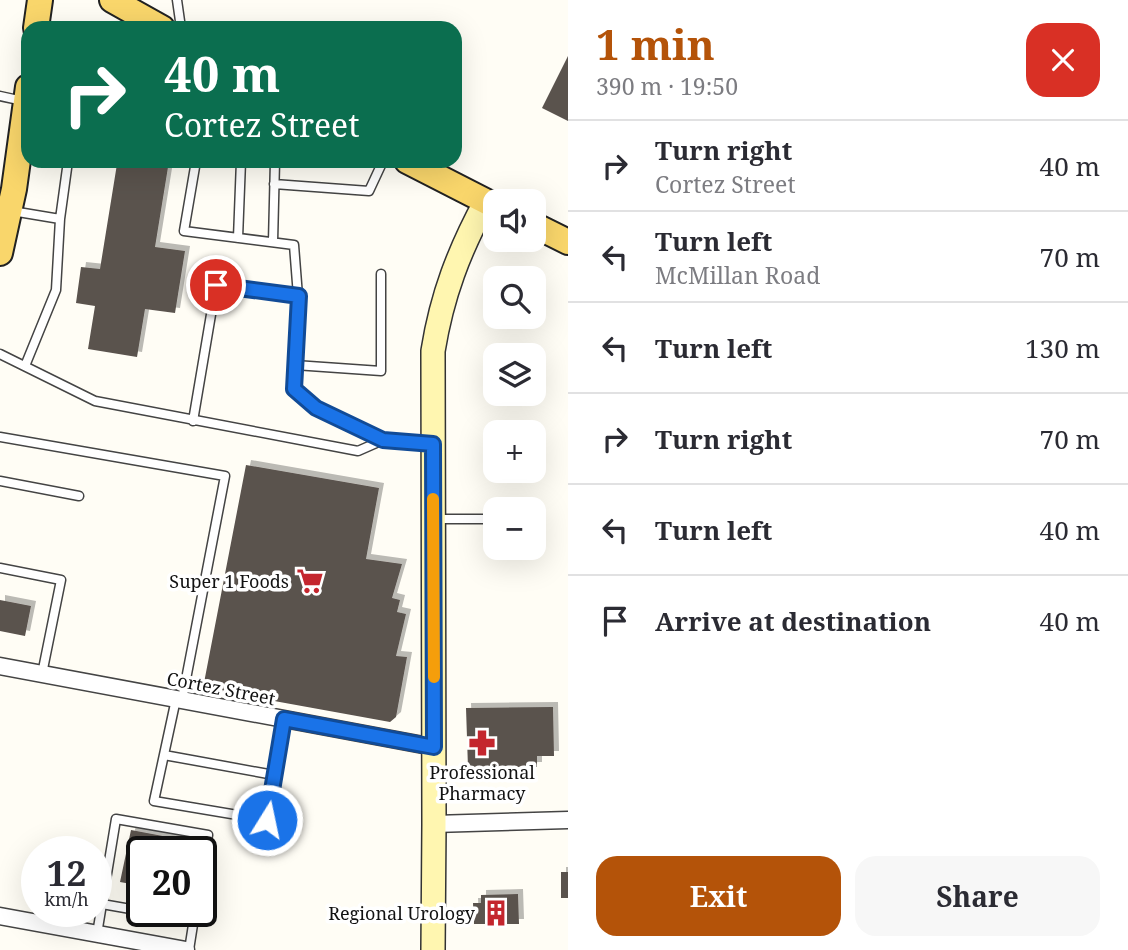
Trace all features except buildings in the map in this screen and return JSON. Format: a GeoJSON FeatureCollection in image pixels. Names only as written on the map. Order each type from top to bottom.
{"type":"FeatureCollection","features":[{"type":"Feature","properties":{"kind":"main road"},"geometry":{"type":"LineString","coordinates":[[37,21],[40,0]]}},
{"type":"Feature","properties":{"kind":"main road"},"geometry":{"type":"LineString","coordinates":[[119,2],[150,21]]}},
{"type":"Feature","properties":{"kind":"main road"},"geometry":{"type":"LineString","coordinates":[[0,253],[21,127]]}},
{"type":"Feature","properties":{"kind":"main road"},"geometry":{"type":"LineString","coordinates":[[421,168],[483,200]]}},
{"type":"Feature","properties":{"kind":"main road"},"geometry":{"type":"LineString","coordinates":[[546,231],[568,242]]}},
{"type":"Feature","properties":{"kind":"street"},"geometry":{"type":"LineString","coordinates":[[432,950],[433,351],[438,318],[449,278],[483,218]]}},
{"type":"Feature","properties":{"kind":"street","name":"Cortez Street"},"geometry":{"type":"LineString","coordinates":[[0,666],[434,747]]}},
{"type":"Feature","properties":{"kind":"street"},"geometry":{"type":"LineString","coordinates":[[434,824],[568,820]]}},
{"type":"Feature","properties":{"kind":"street"},"geometry":{"type":"LineString","coordinates":[[0,916],[188,950]]}},
{"type":"Feature","properties":{"kind":"lane"},"geometry":{"type":"LineString","coordinates":[[177,0],[180,21]]}},
{"type":"Feature","properties":{"kind":"lane"},"geometry":{"type":"LineString","coordinates":[[0,96],[21,94]]}},
{"type":"Feature","properties":{"kind":"lane"},"geometry":{"type":"LineString","coordinates":[[26,366],[56,290],[60,219],[67,168]]}},
{"type":"Feature","properties":{"kind":"lane"},"geometry":{"type":"LineString","coordinates":[[195,168],[184,231],[294,245],[299,296],[294,389],[316,408],[383,440],[433,444]]}},
{"type":"Feature","properties":{"kind":"lane"},"geometry":{"type":"LineString","coordinates":[[238,238],[241,168]]}},
{"type":"Feature","properties":{"kind":"lane"},"geometry":{"type":"LineString","coordinates":[[273,242],[275,168]]}},
{"type":"Feature","properties":{"kind":"lane"},"geometry":{"type":"LineString","coordinates":[[274,184],[369,191],[380,168]]}},
{"type":"Feature","properties":{"kind":"lane"},"geometry":{"type":"LineString","coordinates":[[8,197],[60,219]]}},
{"type":"Feature","properties":{"kind":"lane"},"geometry":{"type":"LineString","coordinates":[[295,365],[381,371],[381,274]]}},
{"type":"Feature","properties":{"kind":"lane"},"geometry":{"type":"LineString","coordinates":[[193,421],[216,285],[299,296]]}},
{"type":"Feature","properties":{"kind":"lane"},"geometry":{"type":"LineString","coordinates":[[0,354],[95,401],[358,451],[383,440]]}},
{"type":"Feature","properties":{"kind":"lane"},"geometry":{"type":"LineString","coordinates":[[0,437],[225,476],[155,801],[267,820],[284,719]]}},
{"type":"Feature","properties":{"kind":"lane"},"geometry":{"type":"LineString","coordinates":[[0,481],[79,496]]}},
{"type":"Feature","properties":{"kind":"lane"},"geometry":{"type":"LineString","coordinates":[[433,519],[483,519]]}},
{"type":"Feature","properties":{"kind":"lane"},"geometry":{"type":"LineString","coordinates":[[0,568],[61,580],[42,674]]}},
{"type":"Feature","properties":{"kind":"lane"},"geometry":{"type":"LineString","coordinates":[[164,755],[274,775]]}},
{"type":"Feature","properties":{"kind":"lane"},"geometry":{"type":"LineString","coordinates":[[112,843],[116,819],[208,836]]}},
{"type":"Feature","properties":{"kind":"lane"},"geometry":{"type":"LineString","coordinates":[[97,934],[98,927]]}},
{"type":"Feature","properties":{"kind":"lane"},"geometry":{"type":"LineString","coordinates":[[188,950],[192,927]]}},
{"type":"Feature","properties":{"kind":"slow traffic"},"geometry":{"type":"LineString","coordinates":[[433,499],[434,677]]}},
{"type":"Feature","properties":{"kind":"place","name":"Super 1 Foods"},"geometry":{"type":"Point","coordinates":[310,581]}},
{"type":"Feature","properties":{"kind":"place","name":"Professional Pharmacy"},"geometry":{"type":"Point","coordinates":[482,743]}},
{"type":"Feature","properties":{"kind":"place","name":"Regional Urology"},"geometry":{"type":"Point","coordinates":[496,913]}},
{"type":"Feature","properties":{"kind":"route"},"geometry":{"type":"LineString","coordinates":[[216,285],[299,296],[294,389],[316,408],[383,440],[433,444],[434,747],[284,719],[267,820]]}}]}
